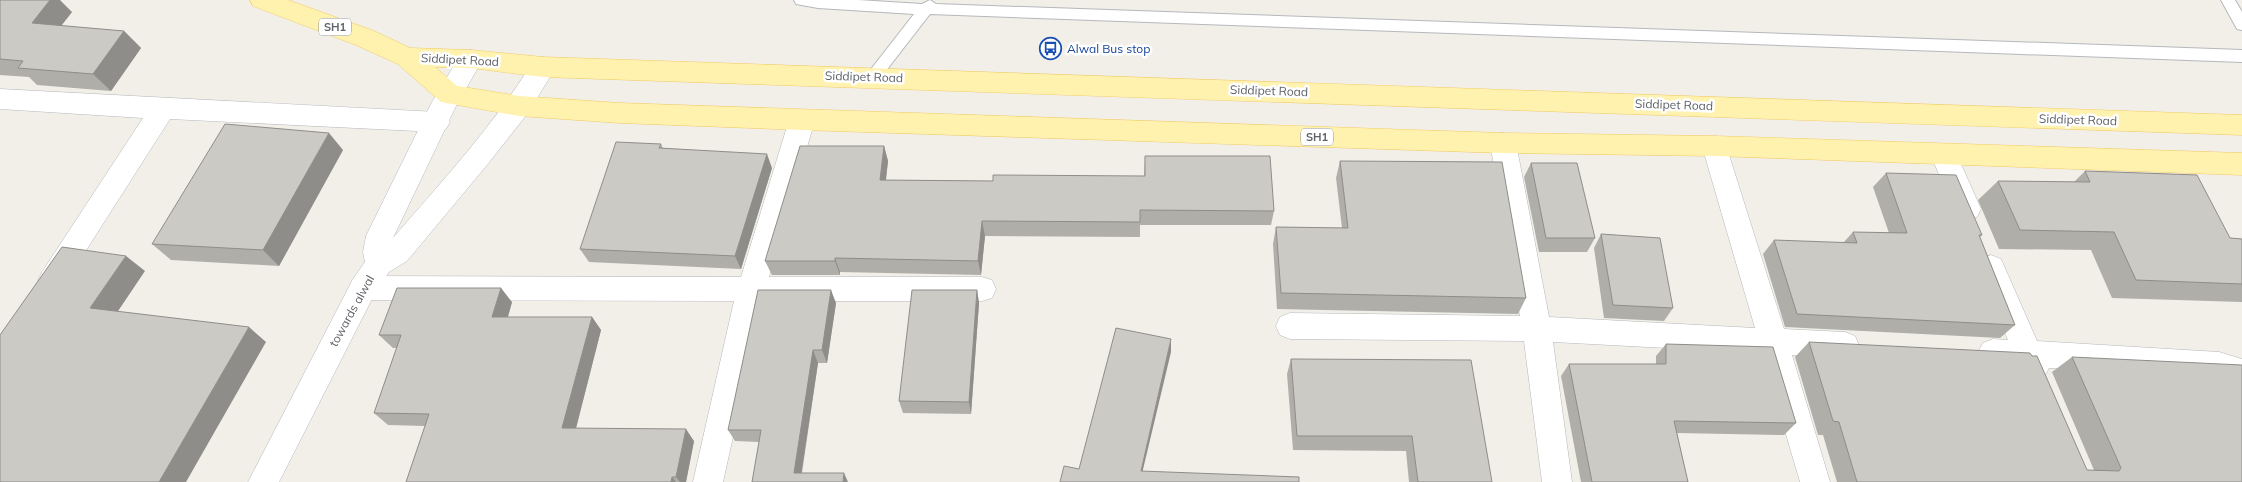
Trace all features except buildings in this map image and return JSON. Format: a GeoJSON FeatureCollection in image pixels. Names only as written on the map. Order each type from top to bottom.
{"type":"FeatureCollection","features":[{"type":"Feature","properties":{"kind":"main road","name":"SH1"},"geometry":{"type":"LineString","coordinates":[[262,0],[365,38],[407,57]]}},
{"type":"Feature","properties":{"kind":"main road","name":"Siddipet Road"},"geometry":{"type":"LineString","coordinates":[[407,57],[471,59],[543,67],[2242,125]]}},
{"type":"Feature","properties":{"kind":"main road","name":"Siddipet Road"},"geometry":{"type":"LineString","coordinates":[[407,57],[450,95]]}},
{"type":"Feature","properties":{"kind":"main road","name":"SH1"},"geometry":{"type":"LineString","coordinates":[[450,95],[519,106],[620,113],[1503,143],[1715,146],[2242,164]]}},
{"type":"Feature","properties":{"kind":"street","name":"towards alwal"},"geometry":{"type":"LineString","coordinates":[[264,482],[362,288],[379,264],[377,252],[380,236],[450,95],[471,59]]}},
{"type":"Feature","properties":{"kind":"street"},"geometry":{"type":"LineString","coordinates":[[379,264],[398,253],[478,158],[519,106],[543,67]]}},
{"type":"Feature","properties":{"kind":"street"},"geometry":{"type":"LineString","coordinates":[[0,99],[437,122]]}},
{"type":"Feature","properties":{"kind":"street"},"geometry":{"type":"LineString","coordinates":[[40,298],[74,249],[163,109]]}},
{"type":"Feature","properties":{"kind":"street"},"geometry":{"type":"LineString","coordinates":[[708,482],[751,289],[802,120]]}},
{"type":"Feature","properties":{"kind":"street"},"geometry":{"type":"LineString","coordinates":[[1503,143],[1537,329],[1558,482]]}},
{"type":"Feature","properties":{"kind":"street"},"geometry":{"type":"LineString","coordinates":[[1715,146],[1815,482]]}},
{"type":"Feature","properties":{"kind":"street"},"geometry":{"type":"LineString","coordinates":[[1944,155],[2043,390]]}},
{"type":"Feature","properties":{"kind":"street"},"geometry":{"type":"LineString","coordinates":[[362,288],[982,289]]}},
{"type":"Feature","properties":{"kind":"street"},"geometry":{"type":"LineString","coordinates":[[1290,326],[1537,329],[1871,347]]}},
{"type":"Feature","properties":{"kind":"street"},"geometry":{"type":"LineString","coordinates":[[1969,351],[2192,362],[2219,365],[2242,372]]}},
{"type":"Feature","properties":{"kind":"lane"},"geometry":{"type":"LineString","coordinates":[[801,0],[818,4],[929,4],[2242,56]]}},
{"type":"Feature","properties":{"kind":"lane"},"geometry":{"type":"LineString","coordinates":[[2228,0],[2242,25]]}},
{"type":"Feature","properties":{"kind":"lane"},"geometry":{"type":"LineString","coordinates":[[873,77],[929,4]]}},
{"type":"Feature","properties":{"kind":"place","name":"Alwal Bus stop"},"geometry":{"type":"Point","coordinates":[1051,49]}}]}
